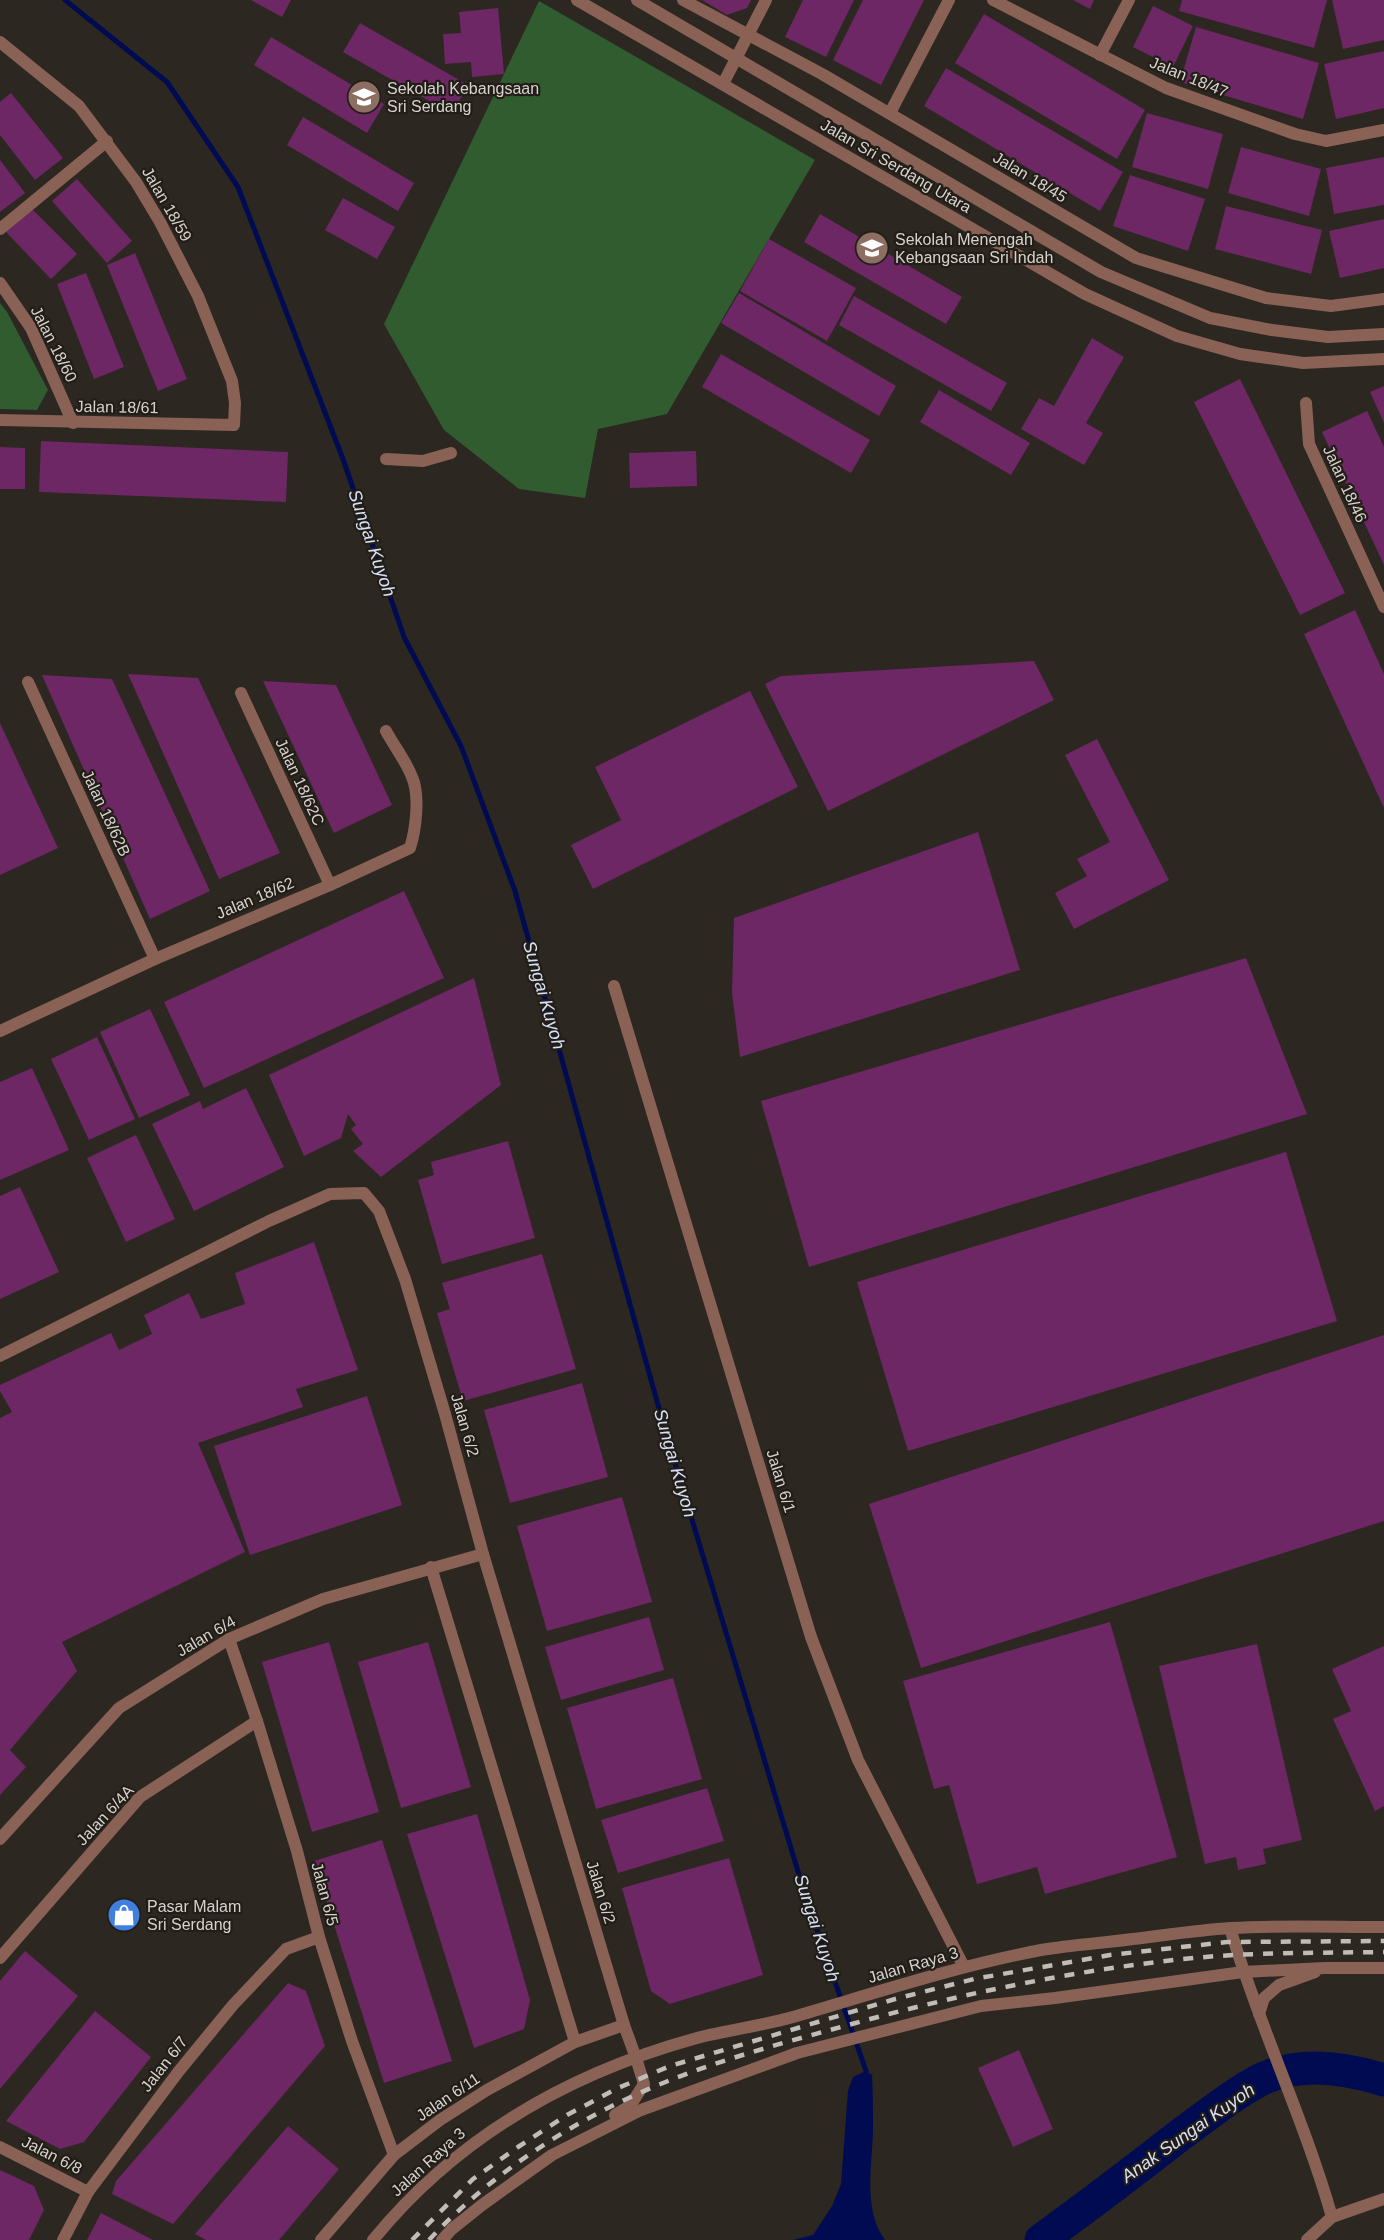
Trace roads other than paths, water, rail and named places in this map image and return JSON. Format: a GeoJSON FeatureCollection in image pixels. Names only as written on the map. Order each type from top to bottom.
{"type":"FeatureCollection","features":[{"type":"Feature","properties":{"kind":"street","name":"Jalan Sri Serdang Utara"},"geometry":{"type":"LineString","coordinates":[[577,0],[1084,294],[1177,336],[1240,354],[1303,363],[1384,360]]}},
{"type":"Feature","properties":{"kind":"street","name":"Jalan Sri Serdang Utara"},"geometry":{"type":"LineString","coordinates":[[637,0],[1101,272],[1210,318],[1272,330],[1328,337],[1384,334]]}},
{"type":"Feature","properties":{"kind":"street","name":"Jalan 18/45"},"geometry":{"type":"LineString","coordinates":[[683,0],[822,74],[1136,258],[1266,298],[1331,306],[1384,299]]}},
{"type":"Feature","properties":{"kind":"street"},"geometry":{"type":"LineString","coordinates":[[723,84],[766,0]]}},
{"type":"Feature","properties":{"kind":"street"},"geometry":{"type":"LineString","coordinates":[[890,113],[949,0]]}},
{"type":"Feature","properties":{"kind":"street","name":"Jalan 18/47"},"geometry":{"type":"LineString","coordinates":[[993,0],[1166,88],[1295,134],[1326,141],[1384,130]]}},
{"type":"Feature","properties":{"kind":"street"},"geometry":{"type":"LineString","coordinates":[[1100,55],[1129,0]]}},
{"type":"Feature","properties":{"kind":"street","name":"Jalan 18/59"},"geometry":{"type":"LineString","coordinates":[[0,42],[79,106],[136,182],[160,222],[198,296],[232,381],[235,403],[234,425]]}},
{"type":"Feature","properties":{"kind":"street"},"geometry":{"type":"LineString","coordinates":[[0,229],[107,141]]}},
{"type":"Feature","properties":{"kind":"street","name":"Jalan 18/60"},"geometry":{"type":"LineString","coordinates":[[0,283],[31,328],[73,423]]}},
{"type":"Feature","properties":{"kind":"street","name":"Jalan 18/46"},"geometry":{"type":"LineString","coordinates":[[1306,404],[1309,444],[1384,607]]}},
{"type":"Feature","properties":{"kind":"street","name":"Jalan 18/61"},"geometry":{"type":"LineString","coordinates":[[0,420],[234,425]]}},
{"type":"Feature","properties":{"kind":"street"},"geometry":{"type":"LineString","coordinates":[[386,459],[423,461],[451,453]]}},
{"type":"Feature","properties":{"kind":"street","name":"Jalan 18/62B"},"geometry":{"type":"LineString","coordinates":[[28,682],[155,959]]}},
{"type":"Feature","properties":{"kind":"street","name":"Jalan 18/62C"},"geometry":{"type":"LineString","coordinates":[[241,693],[330,885]]}},
{"type":"Feature","properties":{"kind":"street","name":"Jalan 18/62"},"geometry":{"type":"LineString","coordinates":[[0,1031],[155,959],[330,885],[410,848],[417,814],[413,778],[386,731]]}},
{"type":"Feature","properties":{"kind":"street","name":"Jalan 6/1"},"geometry":{"type":"LineString","coordinates":[[614,986],[811,1637],[858,1760],[964,1967]]}},
{"type":"Feature","properties":{"kind":"street","name":"Jalan 6/2"},"geometry":{"type":"LineString","coordinates":[[0,1356],[269,1221],[330,1194],[364,1193],[379,1212],[405,1279],[483,1554],[624,2025],[644,2084],[630,2106],[552,2155]]}},
{"type":"Feature","properties":{"kind":"street","name":"Jalan 6/4"},"geometry":{"type":"LineString","coordinates":[[0,1839],[119,1708],[229,1639],[322,1599],[483,1554]]}},
{"type":"Feature","properties":{"kind":"street"},"geometry":{"type":"LineString","coordinates":[[431,1567],[575,2042]]}},
{"type":"Feature","properties":{"kind":"street","name":"Jalan 6/5"},"geometry":{"type":"LineString","coordinates":[[229,1639],[257,1720],[297,1851],[319,1937],[352,2041],[394,2155]]}},
{"type":"Feature","properties":{"kind":"street","name":"Jalan 6/4A"},"geometry":{"type":"LineString","coordinates":[[0,1958],[140,1797],[257,1720]]}},
{"type":"Feature","properties":{"kind":"street","name":"Jalan Raya 3"},"geometry":{"type":"LineString","coordinates":[[373,2240],[409,2199],[448,2162],[482,2136],[536,2102],[591,2075],[697,2038],[788,2018],[964,1967],[1043,1950],[1230,1928],[1384,1927]]}},
{"type":"Feature","properties":{"kind":"street"},"geometry":{"type":"LineString","coordinates":[[1230,1928],[1243,1972],[1317,2165],[1332,2217]]}},
{"type":"Feature","properties":{"kind":"street","name":"Jalan 6/7"},"geometry":{"type":"LineString","coordinates":[[63,2240],[88,2192],[179,2071],[232,2006],[286,1949],[319,1937]]}},
{"type":"Feature","properties":{"kind":"street"},"geometry":{"type":"LineString","coordinates":[[1259,2014],[1264,1998],[1279,1985],[1325,1968]]}},
{"type":"Feature","properties":{"kind":"street"},"geometry":{"type":"LineString","coordinates":[[442,2240],[482,2205],[552,2155],[641,2110],[796,2053],[981,2006],[1243,1972],[1384,1968]]}},
{"type":"Feature","properties":{"kind":"street","name":"Jalan 6/11"},"geometry":{"type":"LineString","coordinates":[[321,2240],[394,2155],[440,2120],[488,2090],[575,2042],[624,2025]]}},
{"type":"Feature","properties":{"kind":"street","name":"Jalan 6/8"},"geometry":{"type":"LineString","coordinates":[[0,2147],[88,2192]]}},
{"type":"Feature","properties":{"kind":"street"},"geometry":{"type":"LineString","coordinates":[[1307,2240],[1332,2217],[1384,2199]]}},
{"type":"Feature","properties":{"kind":"waterway","name":"Sungai Kuyoh"},"geometry":{"type":"LineString","coordinates":[[65,0],[167,82],[238,187],[343,459],[404,637],[461,746],[515,891],[665,1430],[806,1898],[866,2071]]}},
{"type":"Feature","properties":{"kind":"waterway","name":"Anak Sungai Kuyoh"},"geometry":{"type":"LineString","coordinates":[[1041,2240],[1237,2093],[1261,2079],[1286,2071],[1328,2068],[1384,2080]]}},
{"type":"Feature","properties":{"kind":"railway"},"geometry":{"type":"LineString","coordinates":[[412,2240],[473,2179],[518,2147],[567,2115],[618,2088],[670,2066],[895,1999],[974,1979],[1110,1955],[1227,1942],[1384,1941]]}},
{"type":"Feature","properties":{"kind":"railway"},"geometry":{"type":"LineString","coordinates":[[429,2240],[498,2177],[577,2124],[659,2085],[741,2056],[931,2003],[1093,1971],[1174,1960],[1226,1956],[1384,1952]]}},
{"type":"Feature","properties":{"kind":"place","name":"Sekolah Kebangsaan Sri Serdang"},"geometry":{"type":"Point","coordinates":[364,97]}},
{"type":"Feature","properties":{"kind":"place","name":"Sekolah Menengah Kebangsaan Sri Indah"},"geometry":{"type":"Point","coordinates":[872,248]}},
{"type":"Feature","properties":{"kind":"place","name":"Pasar Malam Sri Serdang"},"geometry":{"type":"Point","coordinates":[124,1915]}}]}
